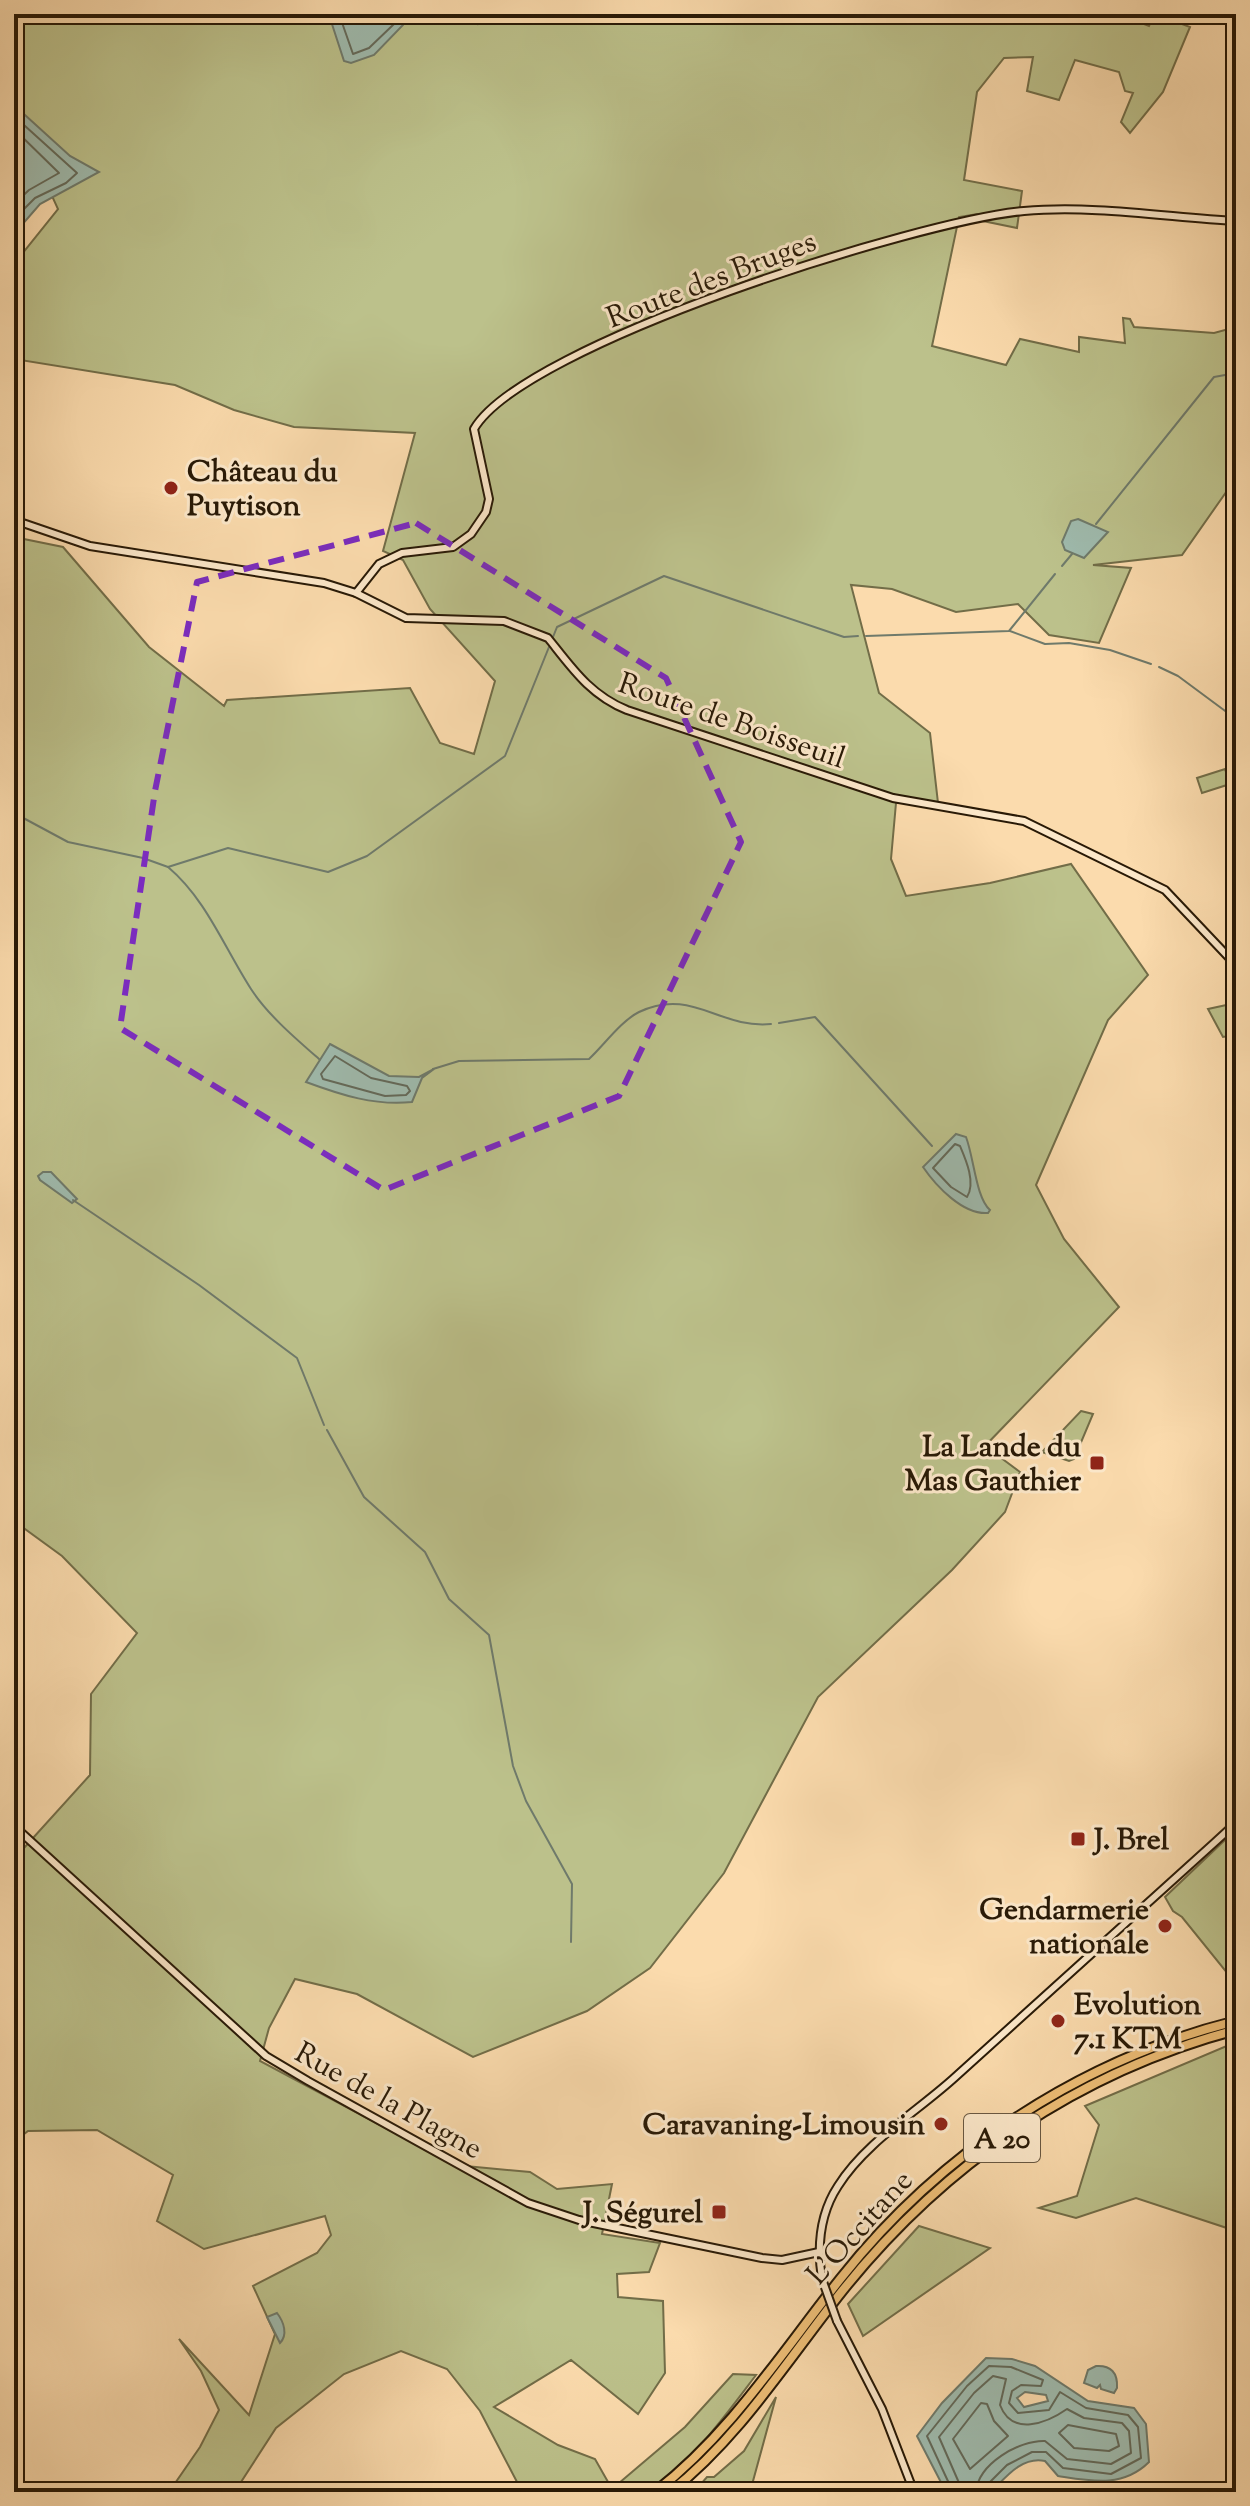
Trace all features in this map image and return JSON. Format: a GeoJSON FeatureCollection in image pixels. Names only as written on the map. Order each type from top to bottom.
{"type":"FeatureCollection","features":[{"type":"Feature","properties":{"kind":"highway","name":"L'Occitane"},"geometry":{"type":"LineString","coordinates":[[655,2492],[687,2465],[731,2419],[866,2248],[920,2192],[966,2153],[1017,2116],[1079,2081],[1156,2046],[1236,2021]]}},
{"type":"Feature","properties":{"kind":"highway","name":"L'Occitane"},"geometry":{"type":"LineString","coordinates":[[673,2492],[738,2425],[876,2250],[962,2168],[1041,2112],[1094,2083],[1169,2051],[1236,2030]]}},
{"type":"Feature","properties":{"kind":"main road","name":"Route des Bruges"},"geometry":{"type":"LineString","coordinates":[[356,593],[379,564],[402,553],[453,547],[471,534],[486,512],[489,499],[474,429],[512,389],[638,327],[817,260],[974,219],[1023,211],[1236,221]]}},
{"type":"Feature","properties":{"kind":"main road","name":"Route de Boisseuil"},"geometry":{"type":"LineString","coordinates":[[14,520],[90,546],[324,583],[356,593],[406,618],[482,618],[539,632],[548,638],[589,689],[603,700],[627,710],[893,798],[1024,821],[1165,890],[1236,965]]}},
{"type":"Feature","properties":{"kind":"main road"},"geometry":{"type":"LineString","coordinates":[[914,2492],[882,2409],[837,2321],[822,2279],[819,2252],[822,2224],[832,2196],[861,2157],[924,2105],[1236,1823]]}},
{"type":"Feature","properties":{"kind":"main road","name":"Rue de la Plagne"},"geometry":{"type":"LineString","coordinates":[[14,1826],[266,2056],[528,2203],[579,2220],[762,2258],[782,2260],[819,2252]]}},
{"type":"Feature","properties":{"kind":"highlighted area"},"geometry":{"type":"Polygon","coordinates":[[[416,523],[666,678],[741,842],[619,1096],[384,1190],[120,1028],[155,791],[197,582],[416,523]]]}},
{"type":"Feature","properties":{"kind":"green space"},"geometry":{"type":"Polygon","coordinates":[[[14,14],[1118,14],[1149,26],[1154,14],[1182,14],[1179,23],[1190,27],[1163,92],[1130,133],[1121,122],[1133,93],[1125,91],[1119,72],[1075,60],[1059,100],[1027,91],[1033,57],[1004,58],[977,92],[964,180],[1022,191],[1017,228],[983,221],[977,214],[959,217],[932,346],[1006,365],[1020,339],[1079,352],[1079,337],[1125,343],[1123,318],[1130,319],[1134,327],[1214,333],[1236,327],[1236,478],[1182,555],[1093,565],[1131,568],[1099,643],[1049,635],[1018,604],[956,612],[892,589],[851,585],[879,693],[930,733],[938,803],[896,803],[891,859],[906,896],[990,883],[1071,864],[1148,975],[1108,1020],[1036,1185],[1064,1239],[1119,1307],[985,1446],[1020,1472],[1005,1512],[952,1570],[818,1697],[724,1873],[650,1968],[587,2011],[473,2057],[357,1994],[295,1979],[269,2028],[260,2061],[455,2165],[530,2172],[557,2189],[612,2184],[602,2234],[660,2243],[649,2272],[617,2274],[618,2297],[663,2301],[665,2373],[638,2414],[571,2360],[494,2407],[558,2445],[595,2459],[612,2489],[685,2427],[733,2374],[756,2375],[691,2456],[645,2491],[601,2494],[517,2482],[480,2411],[447,2369],[401,2351],[344,2374],[276,2428],[241,2482],[226,2492],[169,2492],[200,2447],[219,2410],[201,2371],[179,2339],[249,2415],[275,2334],[253,2286],[317,2253],[331,2235],[325,2216],[204,2249],[157,2221],[173,2175],[97,2130],[28,2131],[14,2142],[14,1859],[90,1775],[91,1694],[137,1633],[62,1556],[14,1521],[14,537],[63,547],[149,647],[224,706],[227,700],[410,688],[440,743],[474,754],[495,681],[430,609],[403,560],[383,551],[415,433],[294,427],[234,410],[175,385],[14,359],[14,264],[58,209],[31,150],[14,136],[14,14]]]}},
{"type":"Feature","properties":{"kind":"green space"},"geometry":{"type":"Polygon","coordinates":[[[1225,769],[1230,784],[1202,793],[1197,778],[1225,769]]]}},
{"type":"Feature","properties":{"kind":"green space"},"geometry":{"type":"Polygon","coordinates":[[[1232,963],[1236,973],[1236,1035],[1223,1037],[1208,1009],[1231,1004],[1227,985],[1232,982],[1228,964],[1232,963]]]}},
{"type":"Feature","properties":{"kind":"green space"},"geometry":{"type":"Polygon","coordinates":[[[1081,1411],[1093,1414],[1074,1459],[1069,1461],[1042,1452],[1081,1411]]]}},
{"type":"Feature","properties":{"kind":"green space"},"geometry":{"type":"Polygon","coordinates":[[[1226,1839],[1236,1849],[1236,1984],[1182,1917],[1173,1911],[1165,1897],[1226,1839]]]}},
{"type":"Feature","properties":{"kind":"green space"},"geometry":{"type":"Polygon","coordinates":[[[1236,2042],[1236,2231],[1136,2198],[1076,2218],[1039,2208],[1077,2196],[1099,2125],[1085,2106],[1236,2042]]]}},
{"type":"Feature","properties":{"kind":"green space"},"geometry":{"type":"Polygon","coordinates":[[[919,2226],[990,2248],[863,2336],[848,2304],[919,2226]]]}},
{"type":"Feature","properties":{"kind":"green space"},"geometry":{"type":"Polygon","coordinates":[[[776,2397],[750,2492],[694,2492],[707,2477],[714,2477],[744,2451],[776,2397]]]}},
{"type":"Feature","properties":{"kind":"water"},"geometry":{"type":"Polygon","coordinates":[[[333,14],[401,17],[403,25],[374,55],[351,63],[344,61],[330,18],[333,14]]]}},
{"type":"Feature","properties":{"kind":"water"},"geometry":{"type":"Polygon","coordinates":[[[476,14],[516,14],[511,19],[478,24],[476,14]]]}},
{"type":"Feature","properties":{"kind":"water"},"geometry":{"type":"Polygon","coordinates":[[[14,105],[70,156],[99,172],[40,204],[14,234],[14,105]]]}},
{"type":"Feature","properties":{"kind":"water"},"geometry":{"type":"Polygon","coordinates":[[[1078,519],[1108,532],[1084,558],[1065,550],[1062,542],[1071,521],[1078,519]]]}},
{"type":"Feature","properties":{"kind":"water"},"geometry":{"type":"Polygon","coordinates":[[[330,1044],[389,1076],[419,1077],[434,1069],[422,1078],[412,1102],[358,1098],[306,1082],[330,1044]]]}},
{"type":"Feature","properties":{"kind":"water"},"geometry":{"type":"Polygon","coordinates":[[[956,1134],[966,1137],[978,1187],[990,1210],[988,1213],[960,1204],[923,1167],[956,1134]]]}},
{"type":"Feature","properties":{"kind":"water"},"geometry":{"type":"Polygon","coordinates":[[[51,1172],[77,1199],[72,1203],[40,1180],[38,1176],[51,1172]]]}},
{"type":"Feature","properties":{"kind":"water"},"geometry":{"type":"Polygon","coordinates":[[[277,2313],[284,2328],[280,2343],[267,2317],[277,2313]]]}},
{"type":"Feature","properties":{"kind":"water"},"geometry":{"type":"Polygon","coordinates":[[[986,2358],[1012,2359],[1035,2366],[1088,2401],[1134,2408],[1146,2424],[1149,2462],[1128,2476],[1094,2481],[1058,2476],[1045,2461],[1037,2460],[1015,2469],[991,2492],[946,2492],[917,2436],[942,2403],[986,2358]],[[1025,2392],[1017,2398],[1024,2407],[1048,2401],[1046,2395],[1025,2392]]]}},
{"type":"Feature","properties":{"kind":"water"},"geometry":{"type":"Polygon","coordinates":[[[1096,2366],[1106,2367],[1115,2374],[1117,2388],[1114,2393],[1101,2389],[1100,2385],[1097,2388],[1084,2383],[1088,2370],[1096,2366]]]}},
{"type":"Feature","properties":{"kind":"waterway"},"geometry":{"type":"LineString","coordinates":[[1096,524],[1214,377],[1236,373]]}},
{"type":"Feature","properties":{"kind":"waterway"},"geometry":{"type":"LineString","coordinates":[[1062,566],[1072,554]]}},
{"type":"Feature","properties":{"kind":"waterway"},"geometry":{"type":"LineString","coordinates":[[866,636],[1009,631],[1055,574]]}},
{"type":"Feature","properties":{"kind":"waterway"},"geometry":{"type":"LineString","coordinates":[[553,637],[557,627],[664,576],[844,637],[858,636]]}},
{"type":"Feature","properties":{"kind":"waterway"},"geometry":{"type":"LineString","coordinates":[[1010,631],[1045,644],[1069,643],[1110,650],[1151,664]]}},
{"type":"Feature","properties":{"kind":"waterway"},"geometry":{"type":"LineString","coordinates":[[14,813],[68,842],[143,858],[168,867],[228,848],[328,872],[367,856],[505,756],[549,647]]}},
{"type":"Feature","properties":{"kind":"waterway"},"geometry":{"type":"LineString","coordinates":[[1159,667],[1178,676],[1236,719]]}},
{"type":"Feature","properties":{"kind":"waterway"},"geometry":{"type":"LineString","coordinates":[[168,867],[204,909],[265,1008],[319,1059]]}},
{"type":"Feature","properties":{"kind":"waterway"},"geometry":{"type":"LineString","coordinates":[[433,1069],[459,1061],[589,1059],[632,1016],[658,1006],[690,1006],[736,1021],[771,1024]]}},
{"type":"Feature","properties":{"kind":"waterway"},"geometry":{"type":"LineString","coordinates":[[779,1023],[815,1017],[932,1146]]}},
{"type":"Feature","properties":{"kind":"waterway"},"geometry":{"type":"LineString","coordinates":[[73,1200],[199,1285],[297,1358],[324,1425]]}},
{"type":"Feature","properties":{"kind":"waterway"},"geometry":{"type":"LineString","coordinates":[[327,1430],[364,1497],[425,1552],[449,1599],[489,1635],[513,1766],[526,1801],[572,1884],[571,1942]]}},
{"type":"Feature","properties":{"kind":"place","name":"Château du Puytison"},"geometry":{"type":"Point","coordinates":[171,488]}},
{"type":"Feature","properties":{"kind":"place","name":"La Lande du Mas Gauthier"},"geometry":{"type":"Point","coordinates":[1097,1463]}},
{"type":"Feature","properties":{"kind":"place","name":"J. Brel"},"geometry":{"type":"Point","coordinates":[1078,1839]}},
{"type":"Feature","properties":{"kind":"place","name":"Gendarmerie nationale"},"geometry":{"type":"Point","coordinates":[1165,1926]}},
{"type":"Feature","properties":{"kind":"place","name":"Evolution 7.1 KTM"},"geometry":{"type":"Point","coordinates":[1058,2021]}},
{"type":"Feature","properties":{"kind":"place","name":"Caravaning-Limousin"},"geometry":{"type":"Point","coordinates":[941,2124]}},
{"type":"Feature","properties":{"kind":"place","name":"J. Ségurel"},"geometry":{"type":"Point","coordinates":[719,2212]}}]}
